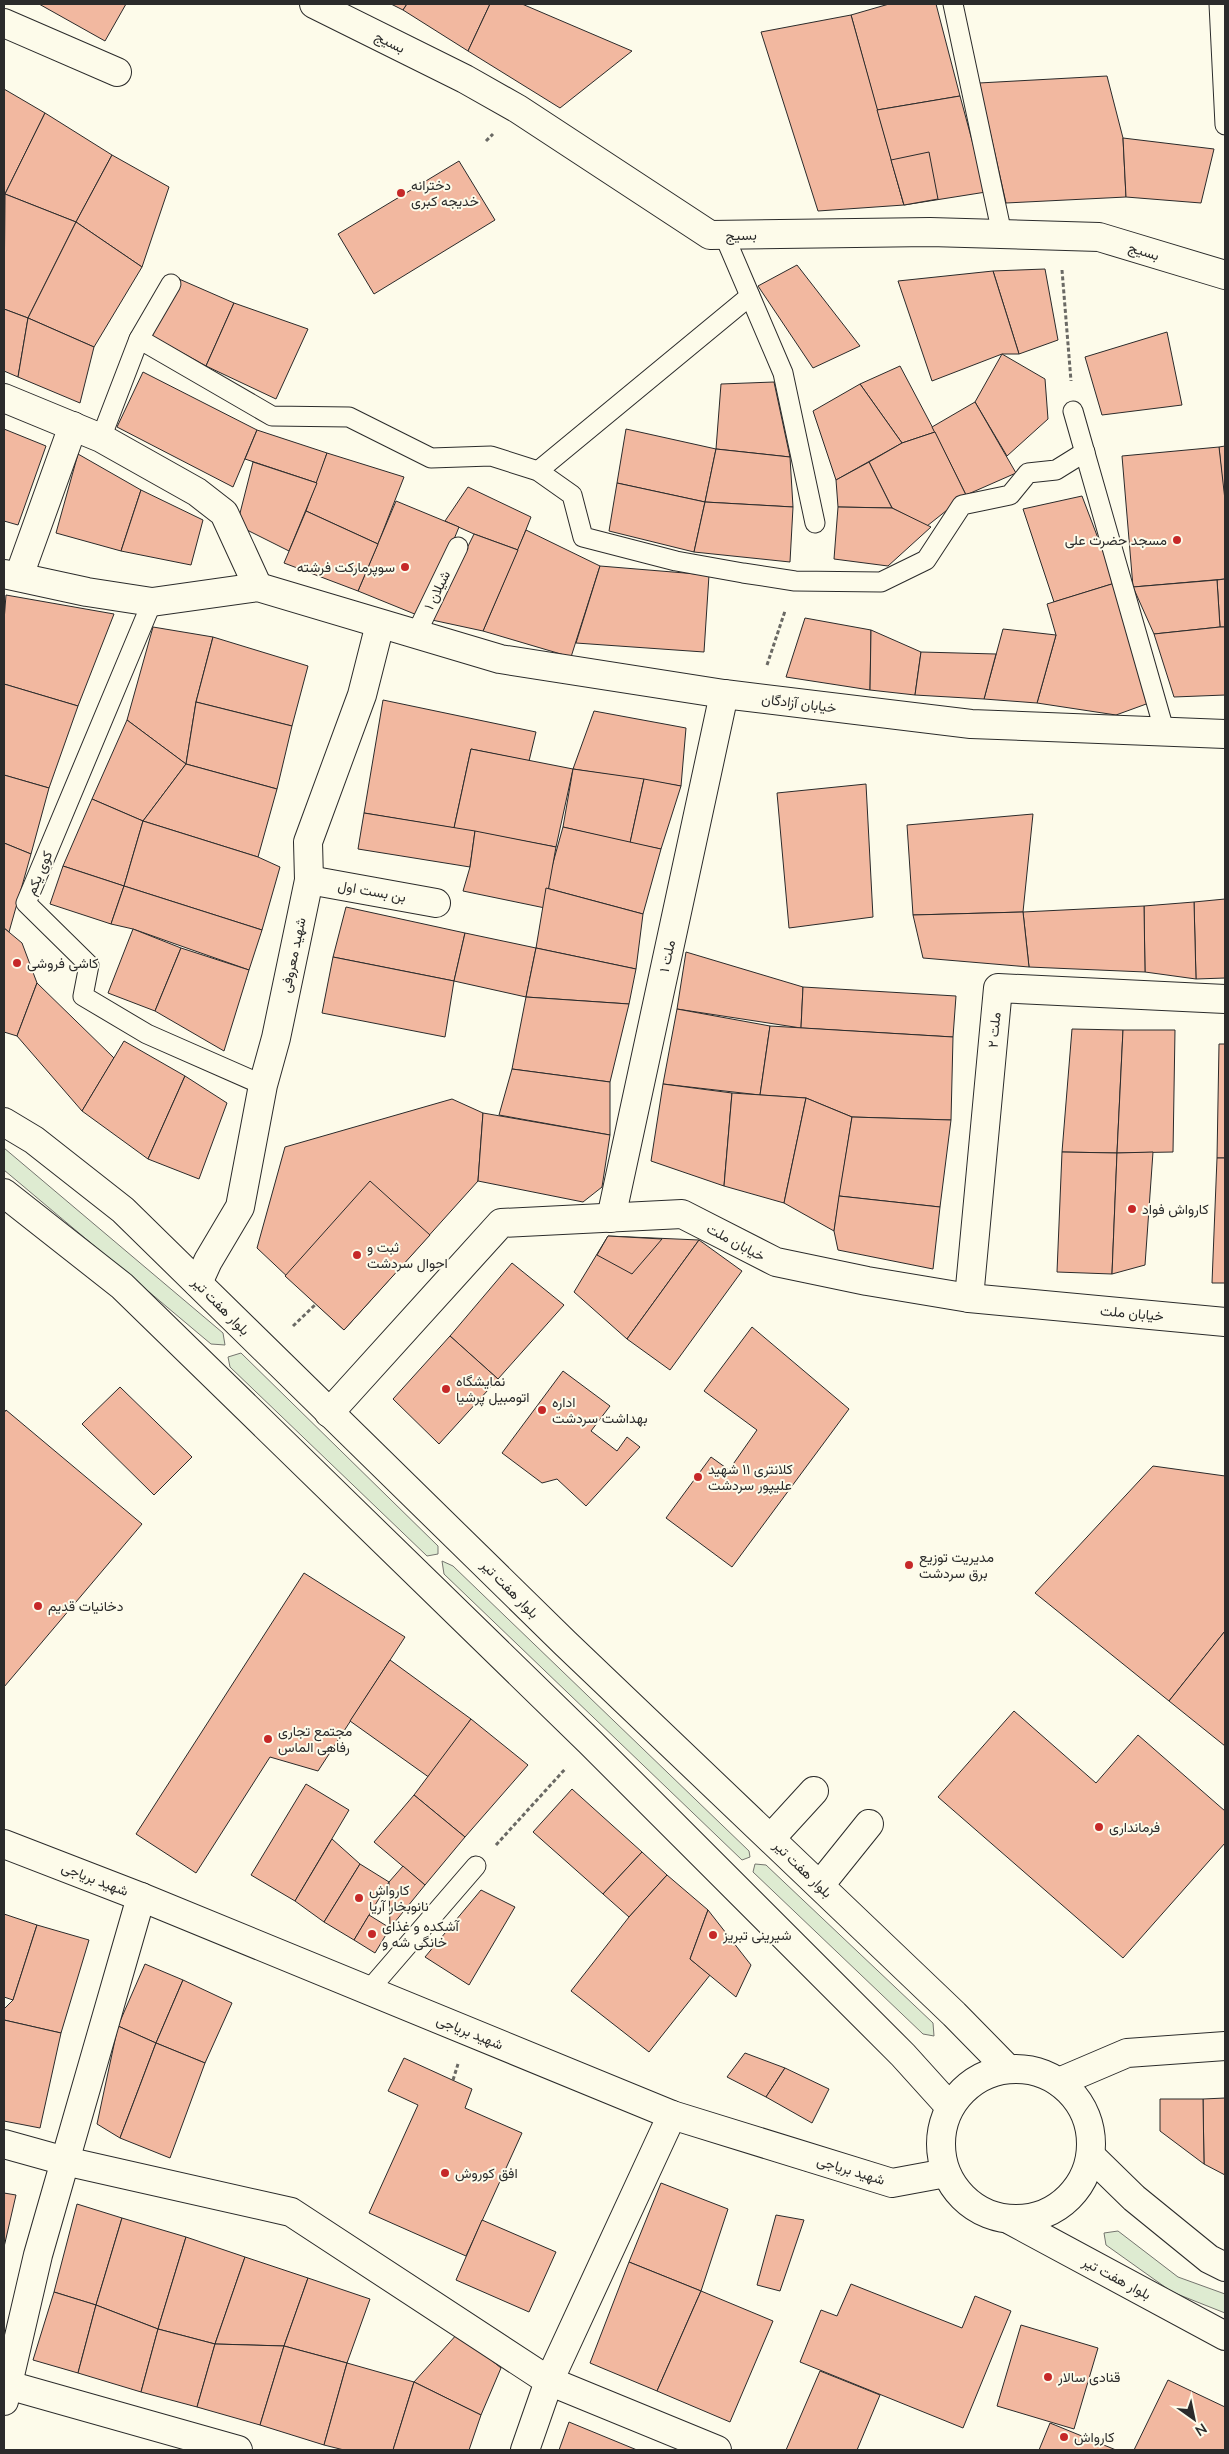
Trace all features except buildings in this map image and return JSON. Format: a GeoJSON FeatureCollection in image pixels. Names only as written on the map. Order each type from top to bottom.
{"type":"FeatureCollection","features":[{"type":"Feature","properties":{"kind":"street","name":"بسیج"},"geometry":{"type":"LineString","coordinates":[[314,4],[465,79],[518,109],[710,235],[930,232],[1099,237],[1225,275]]}},
{"type":"Feature","properties":{"kind":"street"},"geometry":{"type":"LineString","coordinates":[[4,22],[117,72]]}},
{"type":"Feature","properties":{"kind":"street"},"geometry":{"type":"LineString","coordinates":[[4,398],[73,426],[101,438],[197,492],[224,513],[258,587],[152,602],[87,592],[12,575],[73,426]]}},
{"type":"Feature","properties":{"kind":"street","name":"خیابان آزادگان"},"geometry":{"type":"LineString","coordinates":[[258,587],[500,659],[724,694],[971,724],[1225,734]]}},
{"type":"Feature","properties":{"kind":"street","name":"شهید معروفی"},"geometry":{"type":"LineString","coordinates":[[198,1283],[208,1260],[240,1208],[263,1085],[276,1038],[308,880],[308,842],[362,695],[380,624]]}},
{"type":"Feature","properties":{"kind":"street","name":"ملت ۱"},"geometry":{"type":"LineString","coordinates":[[611,1218],[724,694]]}},
{"type":"Feature","properties":{"kind":"street","name":"بن بست اول"},"geometry":{"type":"LineString","coordinates":[[308,880],[436,903]]}},
{"type":"Feature","properties":{"kind":"street","name":"ملت ۲"},"geometry":{"type":"LineString","coordinates":[[969,1298],[998,988],[1225,999]]}},
{"type":"Feature","properties":{"kind":"street","name":"بلوار هفت تیر"},"geometry":{"type":"LineString","coordinates":[[4,1122],[34,1140],[123,1210],[565,1643],[771,1838],[954,2014],[1008,2069]]}},
{"type":"Feature","properties":{"kind":"street"},"geometry":{"type":"LineString","coordinates":[[4,1193],[122,1286],[590,1742],[896,2048],[950,2107]]}},
{"type":"Feature","properties":{"kind":"street","name":"خیابان ملت"},"geometry":{"type":"LineString","coordinates":[[329,1412],[501,1223],[682,1214],[776,1262],[969,1298],[1225,1322]]}},
{"type":"Feature","properties":{"kind":"street"},"geometry":{"type":"LineString","coordinates":[[771,1838],[814,1791]]}},
{"type":"Feature","properties":{"kind":"street"},"geometry":{"type":"LineString","coordinates":[[820,1886],[869,1824]]}},
{"type":"Feature","properties":{"kind":"street","name":"شهید بریاجی"},"geometry":{"type":"LineString","coordinates":[[4,1844],[141,1897],[672,2115],[892,2183],[946,2173]]}},
{"type":"Feature","properties":{"kind":"street"},"geometry":{"type":"LineString","coordinates":[[141,1897],[38,2255],[6,2393],[238,2450]]}},
{"type":"Feature","properties":{"kind":"street"},"geometry":{"type":"LineString","coordinates":[[1060,2082],[1127,2053],[1225,2046]]}},
{"type":"Feature","properties":{"kind":"street"},"geometry":{"type":"LineString","coordinates":[[1008,2069],[1026,2069],[1044,2074],[1060,2082],[1075,2096],[1086,2114],[1091,2135],[1091,2156],[1084,2178],[1065,2201],[1053,2210],[1032,2218],[1010,2220],[989,2215],[971,2205],[956,2190],[946,2173],[941,2151],[942,2128],[950,2107],[965,2089],[985,2076],[1008,2069]]}},
{"type":"Feature","properties":{"kind":"street"},"geometry":{"type":"LineString","coordinates":[[525,2450],[548,2382],[672,2115]]}},
{"type":"Feature","properties":{"kind":"street"},"geometry":{"type":"LineString","coordinates":[[4,2144],[65,2160],[291,2212],[548,2382],[717,2450]]}},
{"type":"Feature","properties":{"kind":"street"},"geometry":{"type":"LineString","coordinates":[[1091,2156],[1134,2198],[1209,2259],[1225,2267]]}},
{"type":"Feature","properties":{"kind":"street","name":"بلوار هفت تیر"},"geometry":{"type":"LineString","coordinates":[[1010,2220],[1225,2336]]}},
{"type":"Feature","properties":{"kind":"lane"},"geometry":{"type":"LineString","coordinates":[[953,4],[1002,234]]}},
{"type":"Feature","properties":{"kind":"lane"},"geometry":{"type":"LineString","coordinates":[[1219,4],[1225,125]]}},
{"type":"Feature","properties":{"kind":"lane"},"geometry":{"type":"LineString","coordinates":[[724,235],[782,373],[815,523]]}},
{"type":"Feature","properties":{"kind":"lane"},"geometry":{"type":"LineString","coordinates":[[101,438],[139,339],[171,284]]}},
{"type":"Feature","properties":{"kind":"lane"},"geometry":{"type":"LineString","coordinates":[[538,471],[750,296]]}},
{"type":"Feature","properties":{"kind":"lane"},"geometry":{"type":"LineString","coordinates":[[139,339],[272,416],[349,417],[431,458],[491,456],[538,471],[572,494],[583,537],[676,561],[795,581],[881,582],[926,560],[962,505],[1010,495],[1028,473],[1056,470],[1084,452]]}},
{"type":"Feature","properties":{"kind":"lane"},"geometry":{"type":"LineString","coordinates":[[1073,411],[1165,733]]}},
{"type":"Feature","properties":{"kind":"lane","name":"شیلان ۱"},"geometry":{"type":"LineString","coordinates":[[416,634],[458,547]]}},
{"type":"Feature","properties":{"kind":"lane","name":"کوی یکم"},"geometry":{"type":"LineString","coordinates":[[152,602],[26,903],[89,965],[83,996],[146,1034],[263,1085]]}},
{"type":"Feature","properties":{"kind":"lane"},"geometry":{"type":"LineString","coordinates":[[368,1990],[476,1866]]}},
{"type":"Feature","properties":{"kind":"path"},"geometry":{"type":"LineString","coordinates":[[1060,236],[1073,411]]}},
{"type":"Feature","properties":{"kind":"path"},"geometry":{"type":"LineString","coordinates":[[476,1866],[590,1742]]}},
{"type":"Feature","properties":{"kind":"green space"},"geometry":{"type":"Polygon","coordinates":[[[4,1148],[223,1333],[225,1345],[211,1344],[4,1170],[4,1148]]]}},
{"type":"Feature","properties":{"kind":"green space"},"geometry":{"type":"Polygon","coordinates":[[[241,1353],[438,1546],[438,1554],[427,1556],[230,1367],[228,1357],[241,1353]]]}},
{"type":"Feature","properties":{"kind":"green space"},"geometry":{"type":"Polygon","coordinates":[[[442,1561],[453,1566],[749,1851],[750,1857],[742,1860],[444,1574],[442,1561]]]}},
{"type":"Feature","properties":{"kind":"green space"},"geometry":{"type":"Polygon","coordinates":[[[755,1864],[766,1865],[933,2023],[934,2036],[923,2034],[753,1872],[755,1864]]]}},
{"type":"Feature","properties":{"kind":"green space"},"geometry":{"type":"Polygon","coordinates":[[[1118,2231],[1178,2277],[1225,2294],[1225,2313],[1172,2292],[1106,2245],[1104,2233],[1118,2231]]]}},
{"type":"Feature","properties":{"kind":"place","name":"دخترانه خدیجه کبری"},"geometry":{"type":"Point","coordinates":[401,193]}},
{"type":"Feature","properties":{"kind":"place","name":"مسجد حضرت علی"},"geometry":{"type":"Point","coordinates":[1177,540]}},
{"type":"Feature","properties":{"kind":"place","name":"سوپرمارکت فرشته"},"geometry":{"type":"Point","coordinates":[405,567]}},
{"type":"Feature","properties":{"kind":"place","name":"کاشی فروشی"},"geometry":{"type":"Point","coordinates":[17,963]}},
{"type":"Feature","properties":{"kind":"place","name":"کارواش فواد"},"geometry":{"type":"Point","coordinates":[1132,1209]}},
{"type":"Feature","properties":{"kind":"place","name":"ثبت و احوال سردشت"},"geometry":{"type":"Point","coordinates":[357,1255]}},
{"type":"Feature","properties":{"kind":"place","name":"نمایشگاه اتومبیل پرشیا"},"geometry":{"type":"Point","coordinates":[446,1389]}},
{"type":"Feature","properties":{"kind":"place","name":"اداره بهداشت سردشت"},"geometry":{"type":"Point","coordinates":[542,1410]}},
{"type":"Feature","properties":{"kind":"place","name":"کلانتری ۱۱ شهید علیپور سردشت"},"geometry":{"type":"Point","coordinates":[698,1477]}},
{"type":"Feature","properties":{"kind":"place","name":"مدیریت توزیع برق سردشت"},"geometry":{"type":"Point","coordinates":[909,1565]}},
{"type":"Feature","properties":{"kind":"place","name":"دخانیات قدیم"},"geometry":{"type":"Point","coordinates":[38,1606]}},
{"type":"Feature","properties":{"kind":"place","name":"مجتمع تجاری رفاهی الماس"},"geometry":{"type":"Point","coordinates":[268,1739]}},
{"type":"Feature","properties":{"kind":"place","name":"فرمانداری"},"geometry":{"type":"Point","coordinates":[1099,1827]}},
{"type":"Feature","properties":{"kind":"place","name":"کارواش نانوبخار آریا"},"geometry":{"type":"Point","coordinates":[359,1898]}},
{"type":"Feature","properties":{"kind":"place","name":"آشکده و غذای خانگی شه و"},"geometry":{"type":"Point","coordinates":[372,1934]}},
{"type":"Feature","properties":{"kind":"place","name":"شیرینی تبریز"},"geometry":{"type":"Point","coordinates":[713,1935]}},
{"type":"Feature","properties":{"kind":"place","name":"افق کوروش"},"geometry":{"type":"Point","coordinates":[445,2173]}},
{"type":"Feature","properties":{"kind":"place","name":"قنادی سالار"},"geometry":{"type":"Point","coordinates":[1048,2377]}},
{"type":"Feature","properties":{"kind":"place","name":"کارواش"},"geometry":{"type":"Point","coordinates":[1064,2437]}}]}
